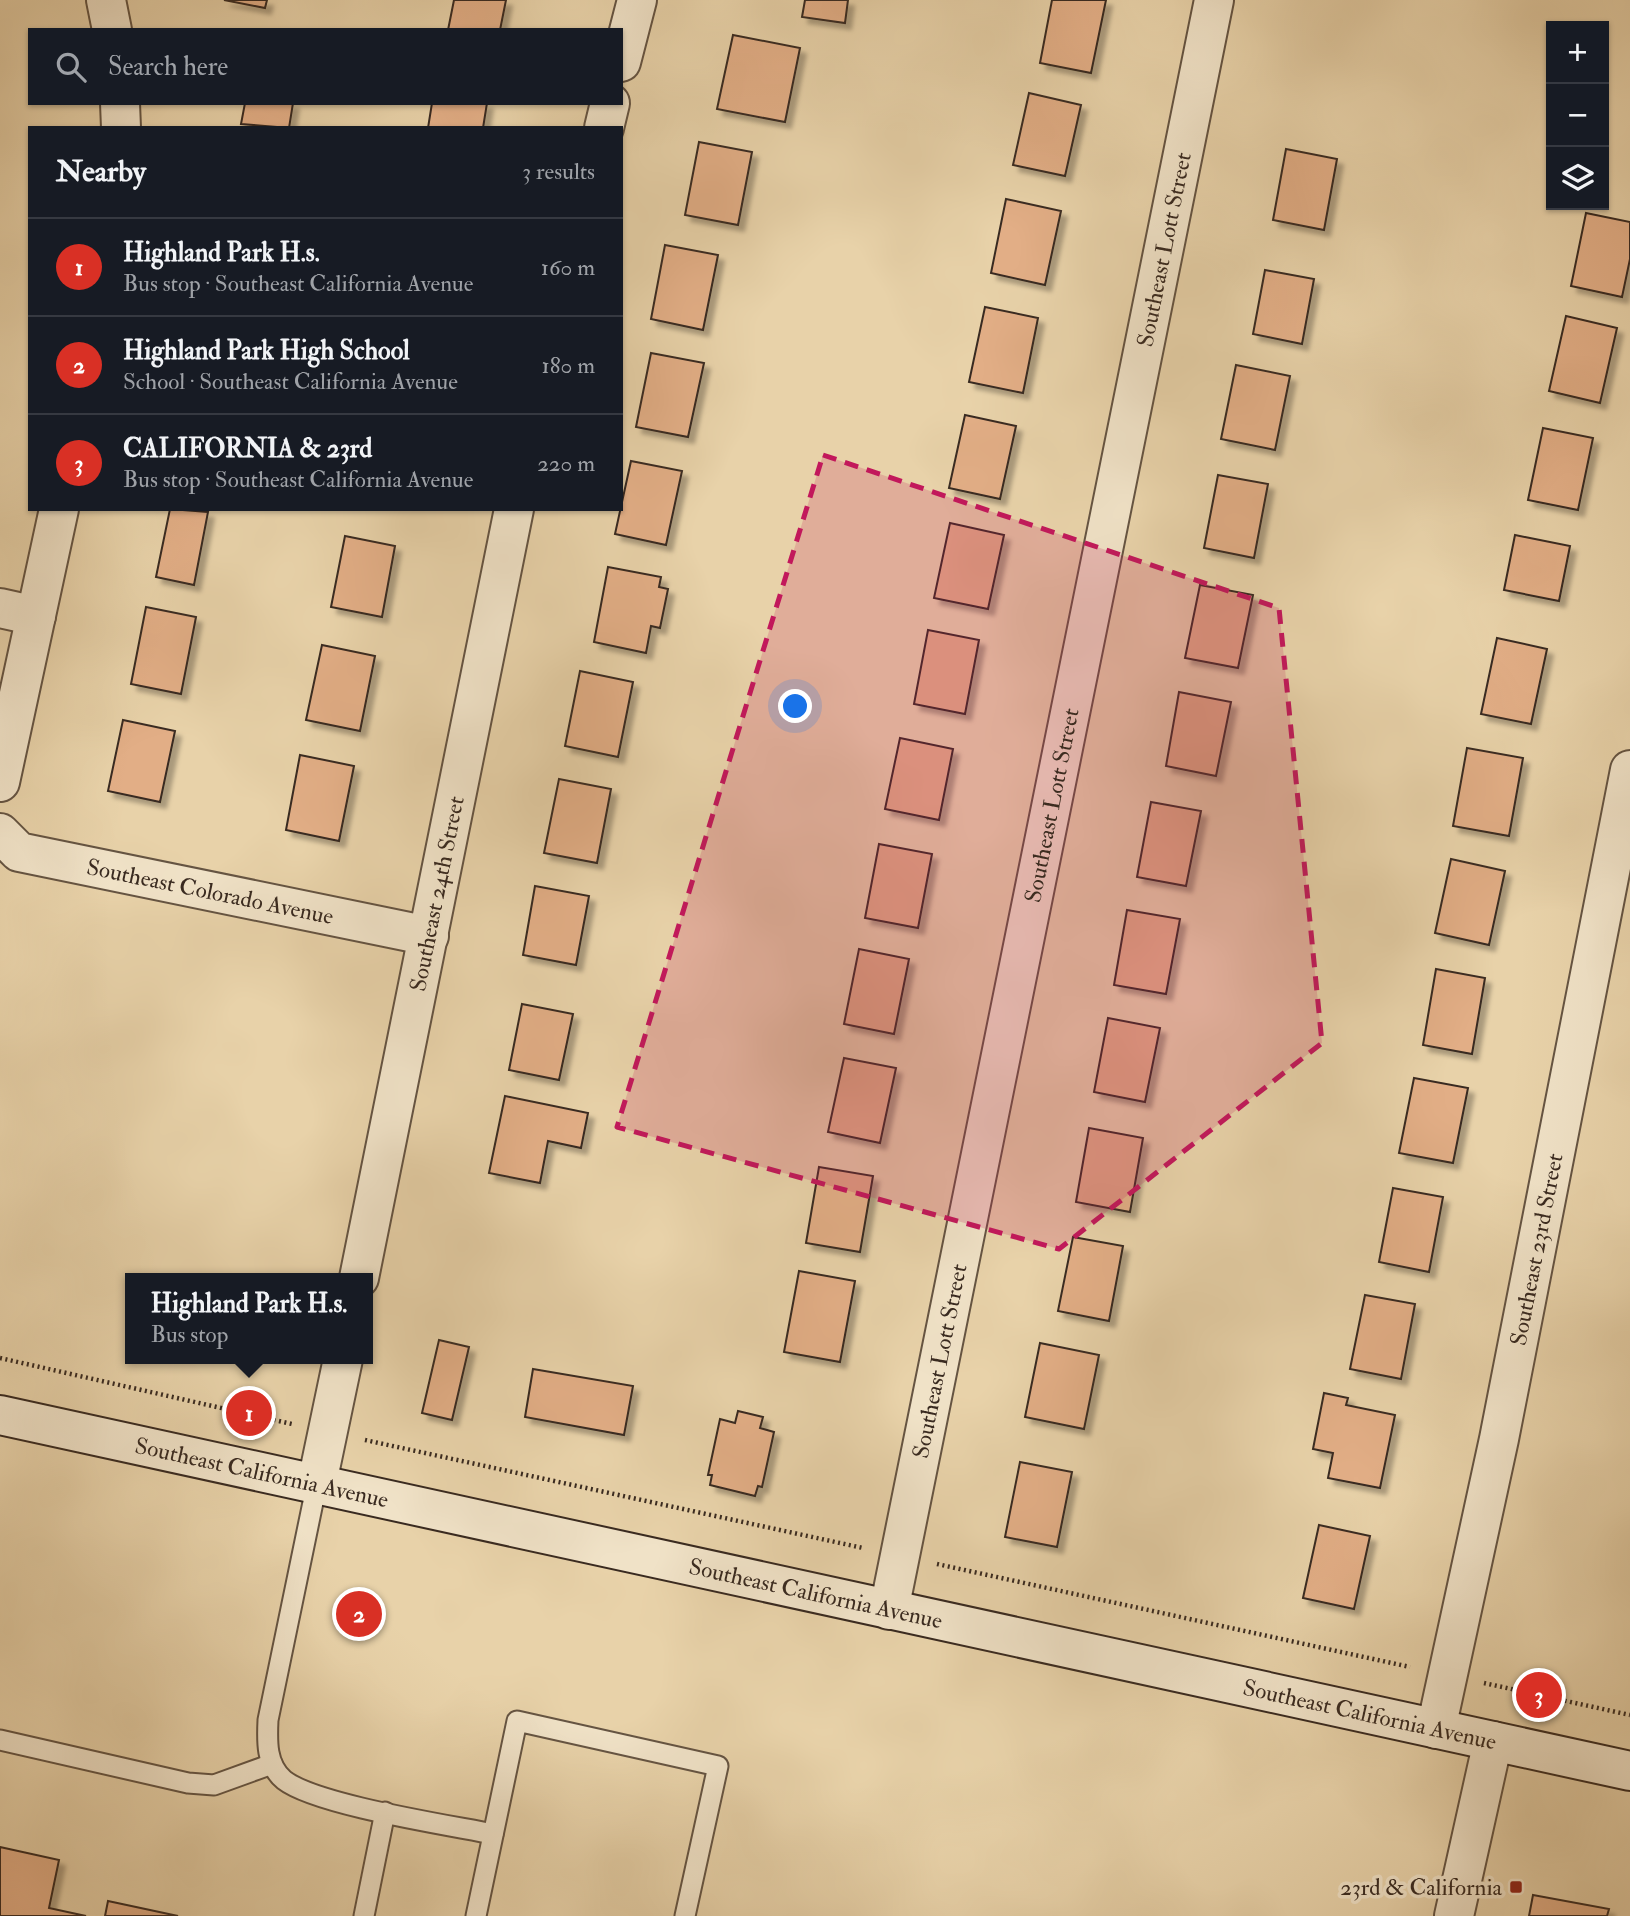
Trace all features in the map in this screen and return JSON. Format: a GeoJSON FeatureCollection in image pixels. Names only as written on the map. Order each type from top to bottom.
{"type":"FeatureCollection","features":[{"type":"Feature","properties":{"kind":"street"},"geometry":{"type":"LineString","coordinates":[[106,0],[112,28]]}},
{"type":"Feature","properties":{"kind":"street"},"geometry":{"type":"LineString","coordinates":[[623,55],[638,0]]}},
{"type":"Feature","properties":{"kind":"street","name":"Southeast Lott Street"},"geometry":{"type":"LineString","coordinates":[[889,1609],[1214,0]]}},
{"type":"Feature","properties":{"kind":"street"},"geometry":{"type":"LineString","coordinates":[[120,105],[121,126]]}},
{"type":"Feature","properties":{"kind":"street"},"geometry":{"type":"LineString","coordinates":[[604,126],[610,105]]}},
{"type":"Feature","properties":{"kind":"street"},"geometry":{"type":"LineString","coordinates":[[0,782],[18,612],[58,511]]}},
{"type":"Feature","properties":{"kind":"street","name":"Southeast 24th Street"},"geometry":{"type":"LineString","coordinates":[[360,1273],[514,511]]}},
{"type":"Feature","properties":{"kind":"street","name":"Southeast 23rd Street"},"geometry":{"type":"LineString","coordinates":[[1436,1729],[1499,1439],[1630,769]]}},
{"type":"Feature","properties":{"kind":"street","name":"Southeast Colorado Avenue"},"geometry":{"type":"LineString","coordinates":[[0,833],[19,852],[429,936]]}},
{"type":"Feature","properties":{"kind":"street"},"geometry":{"type":"LineString","coordinates":[[317,1483],[342,1364]]}},
{"type":"Feature","properties":{"kind":"street","name":"Southeast California Avenue"},"geometry":{"type":"LineString","coordinates":[[0,1415],[1630,1771]]}},
{"type":"Feature","properties":{"kind":"street"},"geometry":{"type":"LineString","coordinates":[[1454,1916],[1493,1741]]}},
{"type":"Feature","properties":{"kind":"lane"},"geometry":{"type":"LineString","coordinates":[[317,1483],[268,1720],[267,1745],[272,1764],[285,1780],[304,1790],[385,1812],[493,1834]]}},
{"type":"Feature","properties":{"kind":"lane"},"geometry":{"type":"LineString","coordinates":[[476,1916],[517,1721],[718,1766],[685,1916]]}},
{"type":"Feature","properties":{"kind":"lane"},"geometry":{"type":"LineString","coordinates":[[0,1740],[188,1783],[214,1785],[272,1764]]}},
{"type":"Feature","properties":{"kind":"lane"},"geometry":{"type":"LineString","coordinates":[[364,1916],[385,1812]]}},
{"type":"Feature","properties":{"kind":"path"},"geometry":{"type":"LineString","coordinates":[[0,1358],[328,1432],[1630,1715]]}},
{"type":"Feature","properties":{"kind":"highlighted area"},"geometry":{"type":"Polygon","coordinates":[[[823,455],[1279,608],[1322,1043],[1059,1249],[617,1127],[823,455]]]}},
{"type":"Feature","properties":{"kind":"building"},"geometry":{"type":"Polygon","coordinates":[[[224,0],[267,0],[265,8],[224,0]]]}},
{"type":"Feature","properties":{"kind":"building"},"geometry":{"type":"Polygon","coordinates":[[[454,0],[506,0],[500,28],[448,28],[454,0]]]}},
{"type":"Feature","properties":{"kind":"building"},"geometry":{"type":"Polygon","coordinates":[[[805,0],[848,0],[845,23],[802,17],[805,0]]]}},
{"type":"Feature","properties":{"kind":"building"},"geometry":{"type":"Polygon","coordinates":[[[1052,0],[1106,0],[1091,73],[1040,63],[1052,0]]]}},
{"type":"Feature","properties":{"kind":"building"},"geometry":{"type":"Polygon","coordinates":[[[733,35],[800,48],[785,122],[717,109],[733,35]]]}},
{"type":"Feature","properties":{"kind":"building"},"geometry":{"type":"Polygon","coordinates":[[[1029,93],[1081,105],[1065,176],[1013,165],[1029,93]]]}},
{"type":"Feature","properties":{"kind":"building"},"geometry":{"type":"Polygon","coordinates":[[[245,105],[293,105],[289,126],[241,124],[245,105]]]}},
{"type":"Feature","properties":{"kind":"building"},"geometry":{"type":"Polygon","coordinates":[[[432,105],[487,105],[483,126],[428,126],[432,105]]]}},
{"type":"Feature","properties":{"kind":"building"},"geometry":{"type":"Polygon","coordinates":[[[699,142],[752,152],[738,225],[685,215],[699,142]]]}},
{"type":"Feature","properties":{"kind":"building"},"geometry":{"type":"Polygon","coordinates":[[[1286,149],[1337,159],[1324,230],[1273,220],[1286,149]]]}},
{"type":"Feature","properties":{"kind":"building"},"geometry":{"type":"Polygon","coordinates":[[[1006,199],[1061,211],[1045,285],[991,273],[1006,199]]]}},
{"type":"Feature","properties":{"kind":"building"},"geometry":{"type":"Polygon","coordinates":[[[1586,213],[1630,222],[1630,259],[1622,297],[1571,286],[1586,213]]]}},
{"type":"Feature","properties":{"kind":"building"},"geometry":{"type":"Polygon","coordinates":[[[665,245],[718,255],[703,330],[651,319],[665,245]]]}},
{"type":"Feature","properties":{"kind":"building"},"geometry":{"type":"Polygon","coordinates":[[[1265,270],[1314,279],[1302,344],[1253,334],[1265,270]]]}},
{"type":"Feature","properties":{"kind":"building"},"geometry":{"type":"Polygon","coordinates":[[[985,307],[1038,318],[1023,393],[969,382],[985,307]]]}},
{"type":"Feature","properties":{"kind":"building"},"geometry":{"type":"Polygon","coordinates":[[[1566,316],[1617,328],[1600,403],[1549,391],[1566,316]]]}},
{"type":"Feature","properties":{"kind":"building"},"geometry":{"type":"Polygon","coordinates":[[[651,353],[704,363],[688,437],[636,427],[651,353]]]}},
{"type":"Feature","properties":{"kind":"building"},"geometry":{"type":"Polygon","coordinates":[[[1236,365],[1290,376],[1275,450],[1221,439],[1236,365]]]}},
{"type":"Feature","properties":{"kind":"building"},"geometry":{"type":"Polygon","coordinates":[[[965,415],[1016,426],[1000,499],[949,488],[965,415]]]}},
{"type":"Feature","properties":{"kind":"building"},"geometry":{"type":"Polygon","coordinates":[[[1543,428],[1593,438],[1578,510],[1528,500],[1543,428]]]}},
{"type":"Feature","properties":{"kind":"building"},"geometry":{"type":"Polygon","coordinates":[[[631,461],[682,471],[666,545],[615,534],[620,511],[623,511],[623,498],[631,461]]]}},
{"type":"Feature","properties":{"kind":"building"},"geometry":{"type":"Polygon","coordinates":[[[1218,475],[1268,484],[1254,558],[1204,548],[1218,475]]]}},
{"type":"Feature","properties":{"kind":"building"},"geometry":{"type":"Polygon","coordinates":[[[170,511],[208,512],[194,585],[156,577],[170,511]]]}},
{"type":"Feature","properties":{"kind":"building"},"geometry":{"type":"Polygon","coordinates":[[[950,523],[1004,535],[988,609],[934,598],[950,523]]]}},
{"type":"Feature","properties":{"kind":"building"},"geometry":{"type":"Polygon","coordinates":[[[1515,535],[1570,546],[1559,601],[1504,590],[1515,535]]]}},
{"type":"Feature","properties":{"kind":"building"},"geometry":{"type":"Polygon","coordinates":[[[345,536],[395,546],[382,617],[331,607],[345,536]]]}},
{"type":"Feature","properties":{"kind":"building"},"geometry":{"type":"Polygon","coordinates":[[[608,567],[661,577],[659,587],[668,589],[660,628],[651,626],[646,653],[594,642],[608,567]]]}},
{"type":"Feature","properties":{"kind":"building"},"geometry":{"type":"Polygon","coordinates":[[[1200,585],[1253,595],[1238,668],[1185,658],[1200,585]]]}},
{"type":"Feature","properties":{"kind":"building"},"geometry":{"type":"Polygon","coordinates":[[[146,607],[196,617],[181,694],[131,684],[146,607]]]}},
{"type":"Feature","properties":{"kind":"building"},"geometry":{"type":"Polygon","coordinates":[[[928,630],[979,640],[965,714],[914,704],[928,630]]]}},
{"type":"Feature","properties":{"kind":"building"},"geometry":{"type":"Polygon","coordinates":[[[1497,638],[1547,649],[1531,724],[1481,714],[1497,638]]]}},
{"type":"Feature","properties":{"kind":"building"},"geometry":{"type":"Polygon","coordinates":[[[322,645],[375,656],[360,731],[306,720],[322,645]]]}},
{"type":"Feature","properties":{"kind":"building"},"geometry":{"type":"Polygon","coordinates":[[[580,671],[633,682],[618,757],[565,746],[580,671]]]}},
{"type":"Feature","properties":{"kind":"building"},"geometry":{"type":"Polygon","coordinates":[[[1179,692],[1231,702],[1216,776],[1166,766],[1179,692]]]}},
{"type":"Feature","properties":{"kind":"building"},"geometry":{"type":"Polygon","coordinates":[[[123,720],[175,731],[160,802],[108,791],[123,720]]]}},
{"type":"Feature","properties":{"kind":"building"},"geometry":{"type":"Polygon","coordinates":[[[900,738],[953,749],[939,820],[885,809],[900,738]]]}},
{"type":"Feature","properties":{"kind":"building"},"geometry":{"type":"Polygon","coordinates":[[[1467,748],[1523,758],[1509,836],[1453,826],[1467,748]]]}},
{"type":"Feature","properties":{"kind":"building"},"geometry":{"type":"Polygon","coordinates":[[[300,755],[354,766],[339,841],[286,830],[300,755]]]}},
{"type":"Feature","properties":{"kind":"building"},"geometry":{"type":"Polygon","coordinates":[[[559,779],[611,789],[597,863],[544,853],[559,779]]]}},
{"type":"Feature","properties":{"kind":"building"},"geometry":{"type":"Polygon","coordinates":[[[1151,802],[1201,811],[1186,886],[1137,877],[1151,802]]]}},
{"type":"Feature","properties":{"kind":"building"},"geometry":{"type":"Polygon","coordinates":[[[879,844],[932,854],[918,928],[865,918],[879,844]]]}},
{"type":"Feature","properties":{"kind":"building"},"geometry":{"type":"Polygon","coordinates":[[[1451,859],[1505,871],[1489,945],[1435,933],[1451,859]]]}},
{"type":"Feature","properties":{"kind":"building"},"geometry":{"type":"Polygon","coordinates":[[[535,886],[589,896],[576,965],[523,955],[535,886]]]}},
{"type":"Feature","properties":{"kind":"building"},"geometry":{"type":"Polygon","coordinates":[[[1127,910],[1180,919],[1166,994],[1114,985],[1127,910]]]}},
{"type":"Feature","properties":{"kind":"building"},"geometry":{"type":"Polygon","coordinates":[[[859,949],[909,959],[894,1034],[844,1024],[859,949]]]}},
{"type":"Feature","properties":{"kind":"building"},"geometry":{"type":"Polygon","coordinates":[[[1436,969],[1485,978],[1472,1054],[1423,1045],[1436,969]]]}},
{"type":"Feature","properties":{"kind":"building"},"geometry":{"type":"Polygon","coordinates":[[[522,1004],[573,1014],[559,1080],[509,1070],[522,1004]]]}},
{"type":"Feature","properties":{"kind":"building"},"geometry":{"type":"Polygon","coordinates":[[[1108,1018],[1160,1028],[1145,1102],[1094,1092],[1108,1018]]]}},
{"type":"Feature","properties":{"kind":"building"},"geometry":{"type":"Polygon","coordinates":[[[844,1058],[896,1068],[880,1143],[828,1132],[844,1058]]]}},
{"type":"Feature","properties":{"kind":"building"},"geometry":{"type":"Polygon","coordinates":[[[1414,1078],[1468,1088],[1453,1163],[1399,1153],[1414,1078]]]}},
{"type":"Feature","properties":{"kind":"building"},"geometry":{"type":"Polygon","coordinates":[[[505,1096],[588,1113],[581,1148],[548,1141],[540,1183],[489,1173],[505,1096]]]}},
{"type":"Feature","properties":{"kind":"building"},"geometry":{"type":"Polygon","coordinates":[[[1089,1128],[1143,1138],[1130,1212],[1076,1202],[1089,1128]]]}},
{"type":"Feature","properties":{"kind":"building"},"geometry":{"type":"Polygon","coordinates":[[[819,1167],[873,1176],[860,1252],[806,1243],[819,1167]]]}},
{"type":"Feature","properties":{"kind":"building"},"geometry":{"type":"Polygon","coordinates":[[[1393,1188],[1443,1197],[1429,1272],[1379,1262],[1393,1188]]]}},
{"type":"Feature","properties":{"kind":"building"},"geometry":{"type":"Polygon","coordinates":[[[1073,1237],[1123,1246],[1109,1321],[1058,1311],[1073,1237]]]}},
{"type":"Feature","properties":{"kind":"building"},"geometry":{"type":"Polygon","coordinates":[[[799,1271],[855,1281],[840,1362],[784,1352],[799,1271]]]}},
{"type":"Feature","properties":{"kind":"building"},"geometry":{"type":"Polygon","coordinates":[[[1365,1295],[1415,1304],[1401,1379],[1350,1369],[1365,1295]]]}},
{"type":"Feature","properties":{"kind":"building"},"geometry":{"type":"Polygon","coordinates":[[[439,1340],[469,1347],[452,1420],[422,1413],[439,1340]]]}},
{"type":"Feature","properties":{"kind":"building"},"geometry":{"type":"Polygon","coordinates":[[[1040,1343],[1099,1355],[1084,1429],[1025,1417],[1040,1343]]]}},
{"type":"Feature","properties":{"kind":"building"},"geometry":{"type":"Polygon","coordinates":[[[533,1369],[633,1386],[624,1435],[525,1417],[533,1369]]]}},
{"type":"Feature","properties":{"kind":"building"},"geometry":{"type":"Polygon","coordinates":[[[1324,1393],[1348,1398],[1346,1405],[1395,1415],[1380,1488],[1328,1478],[1333,1453],[1313,1449],[1324,1393]]]}},
{"type":"Feature","properties":{"kind":"building"},"geometry":{"type":"Polygon","coordinates":[[[738,1411],[763,1417],[760,1428],[774,1432],[762,1487],[758,1486],[755,1496],[710,1485],[712,1475],[708,1475],[720,1419],[735,1423],[738,1411]]]}},
{"type":"Feature","properties":{"kind":"building"},"geometry":{"type":"Polygon","coordinates":[[[1020,1462],[1072,1472],[1057,1547],[1005,1537],[1020,1462]]]}},
{"type":"Feature","properties":{"kind":"building"},"geometry":{"type":"Polygon","coordinates":[[[1319,1525],[1370,1536],[1354,1609],[1303,1598],[1319,1525]]]}},
{"type":"Feature","properties":{"kind":"building"},"geometry":{"type":"Polygon","coordinates":[[[0,1847],[59,1860],[49,1908],[86,1916],[0,1916],[0,1847]]]}},
{"type":"Feature","properties":{"kind":"building"},"geometry":{"type":"Polygon","coordinates":[[[1533,1895],[1609,1909],[1607,1916],[1529,1916],[1533,1895]]]}},
{"type":"Feature","properties":{"kind":"building"},"geometry":{"type":"Polygon","coordinates":[[[108,1901],[178,1916],[105,1916],[108,1901]]]}},
{"type":"Feature","properties":{"kind":"place","name":"Highland Park H.s."},"geometry":{"type":"Point","coordinates":[249,1413]}},
{"type":"Feature","properties":{"kind":"place","name":"Highland Park High School"},"geometry":{"type":"Point","coordinates":[359,1614]}},
{"type":"Feature","properties":{"kind":"place","name":"CALIFORNIA & 23rd"},"geometry":{"type":"Point","coordinates":[1539,1695]}},
{"type":"Feature","properties":{"kind":"place","name":"23rd & California"},"geometry":{"type":"Point","coordinates":[1516,1887]}}]}
